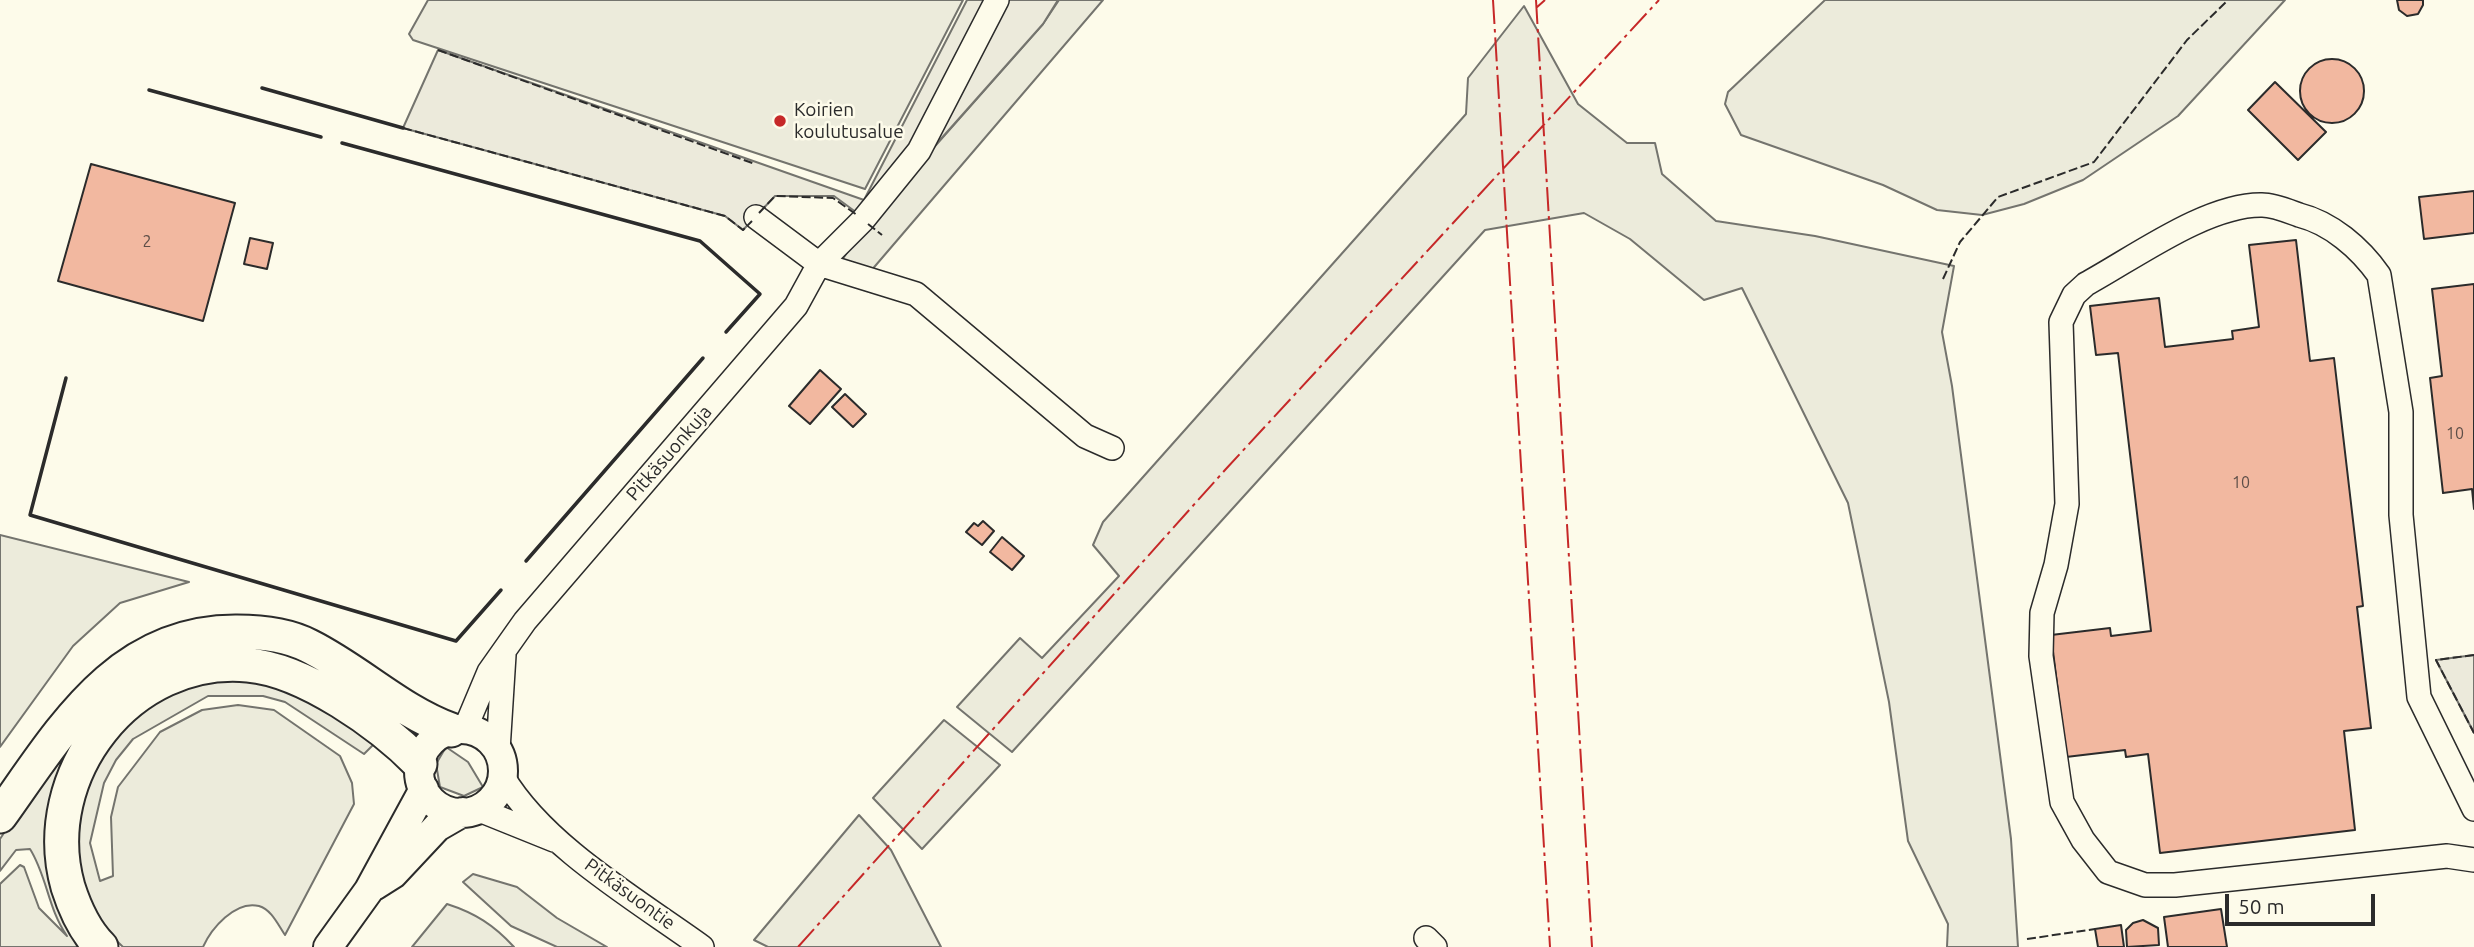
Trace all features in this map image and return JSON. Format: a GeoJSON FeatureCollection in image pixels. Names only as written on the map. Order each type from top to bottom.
{"type":"FeatureCollection","features":[{"type":"Feature","properties":{"kind":"highway"},"geometry":{"type":"LineString","coordinates":[[0,816],[63,726],[113,676],[159,647],[216,632],[274,635],[306,645],[408,709],[458,729]]}},
{"type":"Feature","properties":{"kind":"highway"},"geometry":{"type":"LineString","coordinates":[[101,947],[82,923],[65,877],[62,855],[64,811],[75,771],[89,745],[109,720],[141,693],[179,674],[200,668],[224,664],[273,670],[302,679],[326,693],[403,746],[422,776]]}},
{"type":"Feature","properties":{"kind":"main road"},"geometry":{"type":"LineString","coordinates":[[328,947],[369,890],[422,776],[426,749],[437,737],[458,729],[478,732],[501,764],[489,802],[437,827],[393,874],[369,890]]}},
{"type":"Feature","properties":{"kind":"main road"},"geometry":{"type":"LineString","coordinates":[[422,776],[440,807],[470,811]]}},
{"type":"Feature","properties":{"kind":"street","name":"Pitkäsuonkuja"},"geometry":{"type":"LineString","coordinates":[[458,729],[489,672],[540,603],[796,306],[812,258],[863,220],[919,151],[997,0]]}},
{"type":"Feature","properties":{"kind":"street"},"geometry":{"type":"LineString","coordinates":[[2474,809],[2419,697],[2401,515],[2401,412],[2379,275],[2367,257],[2320,220],[2264,205],[2237,208],[2199,222],[2086,284],[2074,295],[2062,322],[2067,503],[2056,565],[2042,613],[2041,656],[2062,802],[2083,840],[2108,872],[2145,885],[2175,886],[2447,856],[2474,860]]}},
{"type":"Feature","properties":{"kind":"street"},"geometry":{"type":"LineString","coordinates":[[756,217],[812,258],[916,294],[1085,436],[1112,448]]}},
{"type":"Feature","properties":{"kind":"street"},"geometry":{"type":"LineString","coordinates":[[501,764],[504,655]]}},
{"type":"Feature","properties":{"kind":"street","name":"Pitkäsuontie"},"geometry":{"type":"LineString","coordinates":[[501,764],[517,799],[557,841],[702,947]]}},
{"type":"Feature","properties":{"kind":"street","name":"Pitkäsuontie"},"geometry":{"type":"LineString","coordinates":[[470,811],[557,841]]}},
{"type":"Feature","properties":{"kind":"shaded area","name":"Koirien koulutusalue"},"geometry":{"type":"Polygon","coordinates":[[[428,0],[963,0],[865,189],[413,40],[409,34],[428,0]]]}},
{"type":"Feature","properties":{"kind":"shaded area"},"geometry":{"type":"Polygon","coordinates":[[[967,0],[1058,0],[1043,24],[868,221],[834,196],[775,196],[743,230],[725,216],[403,128],[438,50],[864,200],[967,0]]]}},
{"type":"Feature","properties":{"kind":"shaded area"},"geometry":{"type":"Polygon","coordinates":[[[1059,0],[1103,0],[870,272],[840,263],[867,223],[1043,24],[1059,0]]]}},
{"type":"Feature","properties":{"kind":"shaded area"},"geometry":{"type":"Polygon","coordinates":[[[1825,0],[2285,0],[2178,116],[2083,180],[2024,204],[1982,215],[1937,210],[1883,185],[1741,135],[1725,104],[1728,92],[1825,0]]]}},
{"type":"Feature","properties":{"kind":"shaded area"},"geometry":{"type":"Polygon","coordinates":[[[1524,6],[1578,104],[1627,143],[1655,143],[1662,174],[1716,221],[1815,236],[1954,266],[1942,332],[1952,386],[2011,839],[2018,947],[1947,947],[1948,924],[1908,841],[1889,702],[1848,503],[1742,288],[1704,300],[1630,239],[1584,213],[1485,230],[1012,752],[957,707],[1020,638],[1042,658],[1119,576],[1093,545],[1103,522],[1466,114],[1468,78],[1524,6]]]}},
{"type":"Feature","properties":{"kind":"shaded area"},"geometry":{"type":"Polygon","coordinates":[[[0,535],[189,582],[120,603],[73,646],[0,747],[0,535]]]}},
{"type":"Feature","properties":{"kind":"shaded area"},"geometry":{"type":"Polygon","coordinates":[[[283,645],[377,700],[220,655],[67,763],[89,947],[0,947],[0,884],[20,865],[24,867],[39,908],[67,936],[30,849],[16,850],[0,871],[0,839],[68,736],[168,652],[283,645]]]}},
{"type":"Feature","properties":{"kind":"shaded area"},"geometry":{"type":"Polygon","coordinates":[[[2474,655],[2474,733],[2436,660],[2474,655]]]}},
{"type":"Feature","properties":{"kind":"shaded area"},"geometry":{"type":"Polygon","coordinates":[[[255,678],[304,693],[377,741],[364,754],[285,702],[263,696],[208,696],[133,739],[116,760],[104,783],[90,843],[100,881],[113,876],[111,817],[118,787],[160,732],[202,710],[238,705],[274,710],[340,756],[352,783],[354,804],[285,935],[268,911],[250,905],[241,907],[225,918],[203,947],[123,947],[93,911],[80,877],[77,847],[79,817],[86,787],[98,759],[115,734],[136,713],[161,696],[195,684],[255,678]]]}},
{"type":"Feature","properties":{"kind":"shaded area"},"geometry":{"type":"Polygon","coordinates":[[[944,720],[1000,765],[922,849],[873,798],[944,720]]]}},
{"type":"Feature","properties":{"kind":"shaded area"},"geometry":{"type":"Polygon","coordinates":[[[446,747],[468,762],[483,787],[464,796],[440,787],[436,764],[446,747]]]}},
{"type":"Feature","properties":{"kind":"shaded area"},"geometry":{"type":"Polygon","coordinates":[[[859,815],[891,850],[941,947],[768,947],[754,940],[859,815]]]}},
{"type":"Feature","properties":{"kind":"shaded area"},"geometry":{"type":"Polygon","coordinates":[[[473,874],[517,887],[557,918],[607,947],[557,947],[511,926],[463,882],[473,874]]]}},
{"type":"Feature","properties":{"kind":"shaded area"},"geometry":{"type":"Polygon","coordinates":[[[447,904],[484,921],[514,947],[412,947],[447,904]]]}},
{"type":"Feature","properties":{"kind":"building"},"geometry":{"type":"Polygon","coordinates":[[[2397,0],[2423,0],[2423,5],[2418,14],[2407,16],[2399,10],[2397,0]]]}},
{"type":"Feature","properties":{"kind":"building"},"geometry":{"type":"Polygon","coordinates":[[[2332,59],[2350,65],[2358,73],[2364,91],[2358,109],[2350,117],[2332,123],[2314,117],[2306,109],[2300,91],[2306,73],[2314,65],[2332,59]]]}},
{"type":"Feature","properties":{"kind":"building"},"geometry":{"type":"Polygon","coordinates":[[[2275,82],[2326,132],[2298,160],[2248,110],[2275,82]]]}},
{"type":"Feature","properties":{"kind":"building"},"geometry":{"type":"Polygon","coordinates":[[[91,164],[235,203],[203,321],[58,281],[91,164]]]}},
{"type":"Feature","properties":{"kind":"building"},"geometry":{"type":"Polygon","coordinates":[[[2474,191],[2474,233],[2424,239],[2419,197],[2474,191]]]}},
{"type":"Feature","properties":{"kind":"building"},"geometry":{"type":"Polygon","coordinates":[[[250,238],[273,243],[267,269],[244,264],[250,238]]]}},
{"type":"Feature","properties":{"kind":"building"},"geometry":{"type":"Polygon","coordinates":[[[2296,240],[2310,361],[2334,358],[2363,606],[2357,607],[2371,728],[2344,731],[2355,830],[2160,853],[2148,754],[2126,757],[2125,750],[2066,757],[2051,635],[2110,628],[2111,636],[2151,631],[2118,353],[2096,355],[2090,306],[2159,298],[2165,347],[2233,339],[2232,331],[2259,327],[2249,245],[2296,240]]]}},
{"type":"Feature","properties":{"kind":"building"},"geometry":{"type":"Polygon","coordinates":[[[2474,284],[2474,509],[2472,489],[2443,493],[2430,378],[2442,376],[2432,289],[2474,284]]]}},
{"type":"Feature","properties":{"kind":"building"},"geometry":{"type":"Polygon","coordinates":[[[820,370],[841,389],[810,424],[789,406],[820,370]]]}},
{"type":"Feature","properties":{"kind":"building"},"geometry":{"type":"Polygon","coordinates":[[[845,394],[866,414],[853,427],[832,407],[845,394]]]}},
{"type":"Feature","properties":{"kind":"building"},"geometry":{"type":"Polygon","coordinates":[[[983,521],[994,531],[982,545],[966,532],[974,523],[978,526],[983,521]]]}},
{"type":"Feature","properties":{"kind":"building"},"geometry":{"type":"Polygon","coordinates":[[[1002,537],[1024,556],[1012,570],[990,552],[1002,537]]]}},
{"type":"Feature","properties":{"kind":"building"},"geometry":{"type":"Polygon","coordinates":[[[2221,909],[2227,947],[2168,947],[2164,917],[2221,909]]]}},
{"type":"Feature","properties":{"kind":"building"},"geometry":{"type":"Polygon","coordinates":[[[2143,920],[2158,928],[2159,945],[2127,947],[2126,930],[2133,923],[2143,920]]]}},
{"type":"Feature","properties":{"kind":"building"},"geometry":{"type":"Polygon","coordinates":[[[2121,925],[2124,947],[2098,947],[2095,929],[2121,925]]]}},
{"type":"Feature","properties":{"kind":"fence"},"geometry":{"type":"LineString","coordinates":[[1943,279],[1960,242],[1998,197],[2094,162],[2187,40],[2228,0]]}},
{"type":"Feature","properties":{"kind":"fence"},"geometry":{"type":"LineString","coordinates":[[438,50],[755,164]]}},
{"type":"Feature","properties":{"kind":"fence"},"geometry":{"type":"LineString","coordinates":[[403,128],[725,216],[743,230],[752,221]]}},
{"type":"Feature","properties":{"kind":"fence"},"geometry":{"type":"LineString","coordinates":[[759,213],[775,196],[833,198],[857,215]]}},
{"type":"Feature","properties":{"kind":"fence"},"geometry":{"type":"LineString","coordinates":[[868,224],[882,235]]}},
{"type":"Feature","properties":{"kind":"fence"},"geometry":{"type":"LineString","coordinates":[[2474,655],[2436,660],[2474,733]]}},
{"type":"Feature","properties":{"kind":"fence"},"geometry":{"type":"LineString","coordinates":[[2027,939],[2095,929]]}},
{"type":"Feature","properties":{"kind":"wall"},"geometry":{"type":"LineString","coordinates":[[262,88],[403,128]]}},
{"type":"Feature","properties":{"kind":"wall"},"geometry":{"type":"LineString","coordinates":[[149,90],[321,137]]}},
{"type":"Feature","properties":{"kind":"wall"},"geometry":{"type":"LineString","coordinates":[[342,143],[700,241],[760,294],[726,332]]}},
{"type":"Feature","properties":{"kind":"wall"},"geometry":{"type":"LineString","coordinates":[[526,561],[703,358]]}},
{"type":"Feature","properties":{"kind":"wall"},"geometry":{"type":"LineString","coordinates":[[66,378],[30,515],[456,641],[501,590]]}},
{"type":"Feature","properties":{"kind":"power"},"geometry":{"type":"LineString","coordinates":[[1493,0],[1550,947]]}},
{"type":"Feature","properties":{"kind":"power"},"geometry":{"type":"LineString","coordinates":[[1536,0],[1592,947]]}},
{"type":"Feature","properties":{"kind":"power"},"geometry":{"type":"LineString","coordinates":[[1536,8],[1545,0]]}},
{"type":"Feature","properties":{"kind":"power"},"geometry":{"type":"LineString","coordinates":[[798,947],[1225,470],[1659,0]]}},
{"type":"Feature","properties":{"kind":"place","name":"Koirien koulutusalue"},"geometry":{"type":"Point","coordinates":[780,121]}}]}
